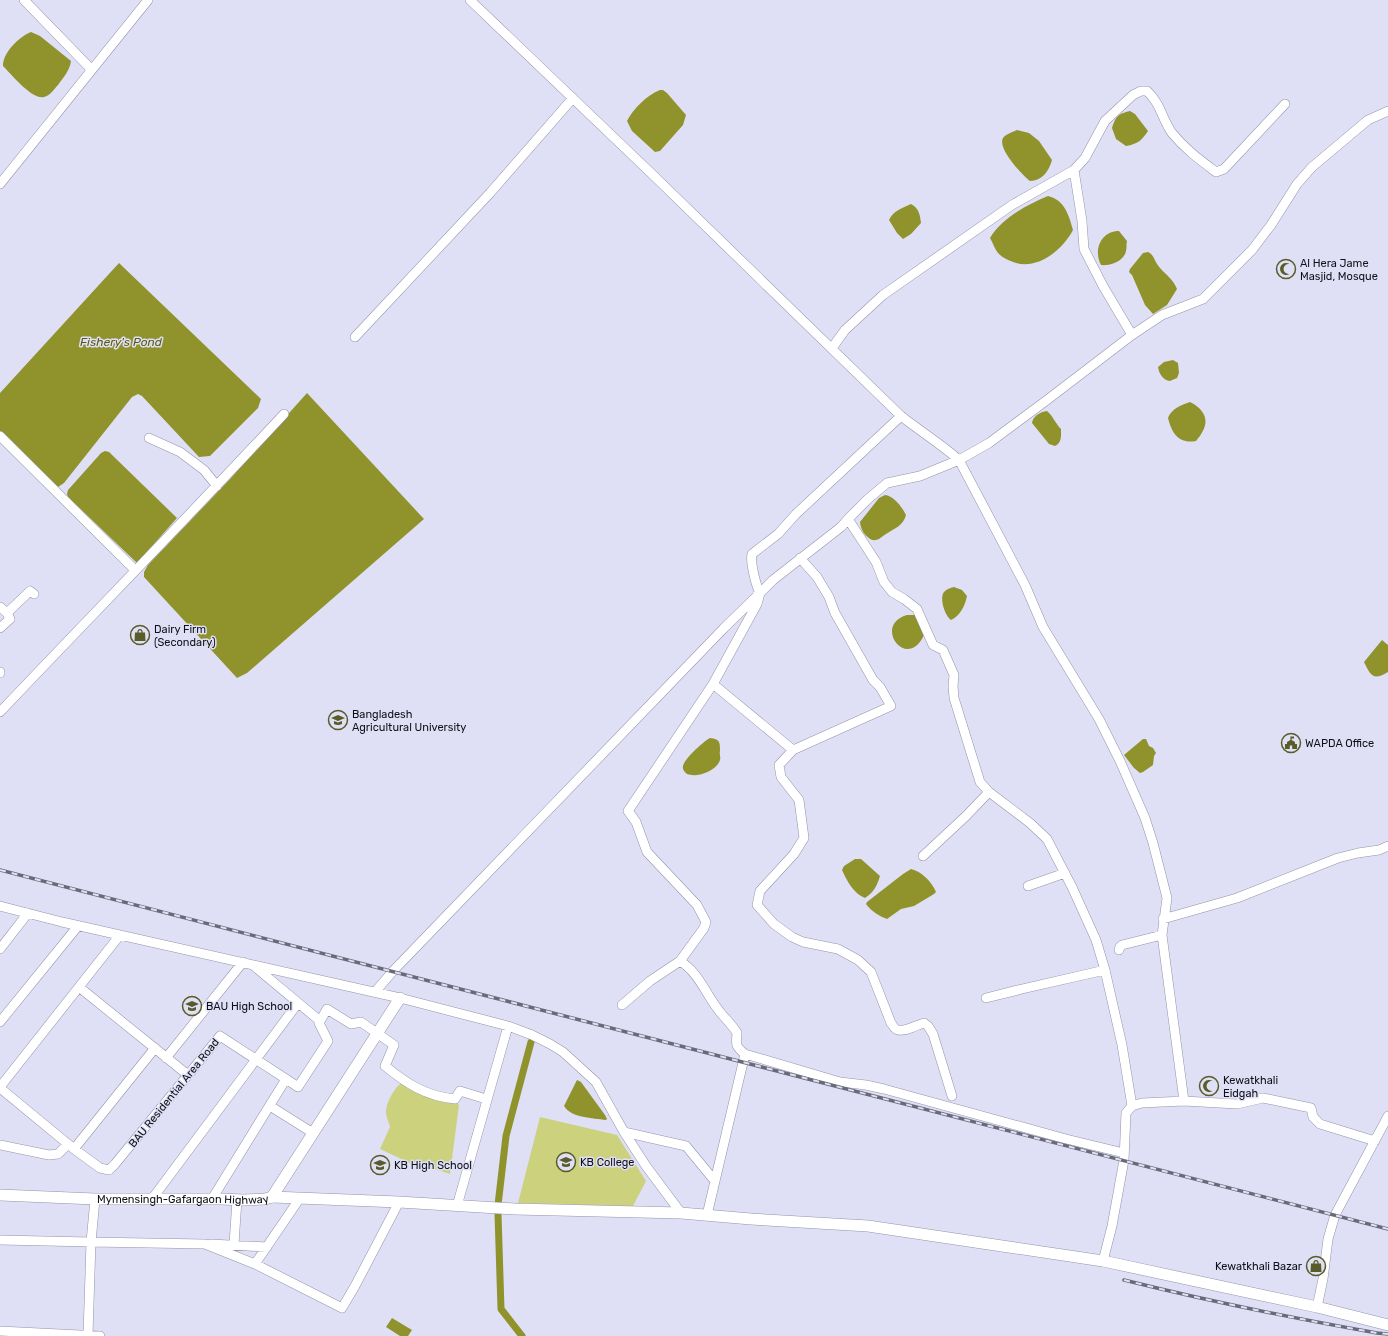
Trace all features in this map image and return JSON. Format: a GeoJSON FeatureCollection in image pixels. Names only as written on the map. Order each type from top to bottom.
{"type":"FeatureCollection","features":[{"type":"Feature","properties":{"kind":"main road","name":"Mymensingh-Gafargaon Highway"},"geometry":{"type":"LineString","coordinates":[[0,1195],[95,1199],[237,1200],[265,1199],[272,1197],[400,998]]}},
{"type":"Feature","properties":{"kind":"main road"},"geometry":{"type":"LineString","coordinates":[[272,1197],[399,1202],[515,1209],[681,1213],[868,1226],[1103,1261],[1317,1307],[1388,1325]]}},
{"type":"Feature","properties":{"kind":"street"},"geometry":{"type":"LineString","coordinates":[[24,0],[91,69]]}},
{"type":"Feature","properties":{"kind":"street"},"geometry":{"type":"LineString","coordinates":[[0,184],[148,0]]}},
{"type":"Feature","properties":{"kind":"street"},"geometry":{"type":"LineString","coordinates":[[470,0],[901,416],[927,436],[942,445],[959,460],[1025,585],[1042,627],[1099,719],[1145,818],[1167,898],[1162,935],[1184,1101]]}},
{"type":"Feature","properties":{"kind":"street"},"geometry":{"type":"LineString","coordinates":[[832,348],[845,330],[883,295],[1012,205],[1074,170],[1085,158],[1105,121],[1134,95],[1141,91],[1146,91],[1155,98],[1171,132],[1191,154],[1216,172],[1224,169],[1285,104]]}},
{"type":"Feature","properties":{"kind":"street"},"geometry":{"type":"LineString","coordinates":[[355,336],[490,193],[573,98]]}},
{"type":"Feature","properties":{"kind":"street"},"geometry":{"type":"LineString","coordinates":[[375,992],[724,628],[773,580],[841,527],[868,499],[887,483],[920,476],[959,460],[989,443],[1132,335],[1162,315],[1203,299],[1252,250],[1271,225],[1297,184],[1312,167],[1368,120],[1388,111]]}},
{"type":"Feature","properties":{"kind":"street"},"geometry":{"type":"LineString","coordinates":[[1074,170],[1082,221],[1084,249],[1103,286],[1132,335]]}},
{"type":"Feature","properties":{"kind":"street"},"geometry":{"type":"LineString","coordinates":[[0,712],[284,414]]}},
{"type":"Feature","properties":{"kind":"street"},"geometry":{"type":"LineString","coordinates":[[622,1005],[650,981],[680,961],[704,928],[706,922],[697,905],[647,852],[636,822],[628,811],[712,684],[757,604],[760,593],[755,585],[755,577],[751,559],[752,554],[778,534],[802,509],[901,416]]}},
{"type":"Feature","properties":{"kind":"street"},"geometry":{"type":"LineString","coordinates":[[0,436],[135,570]]}},
{"type":"Feature","properties":{"kind":"street"},"geometry":{"type":"LineString","coordinates":[[149,438],[180,452],[204,470],[217,486]]}},
{"type":"Feature","properties":{"kind":"street"},"geometry":{"type":"LineString","coordinates":[[848,519],[876,562],[884,582],[892,592],[904,598],[917,608],[933,645],[943,650],[954,675],[954,698],[980,782],[989,792],[1048,839],[1072,887],[1096,940],[1105,970],[1122,1045],[1132,1106]]}},
{"type":"Feature","properties":{"kind":"street"},"geometry":{"type":"LineString","coordinates":[[800,558],[817,577],[829,597],[835,613],[873,680],[880,687],[891,706],[793,750],[779,765],[781,777],[798,800],[804,838],[794,854],[760,891],[757,905],[774,924],[792,937],[803,942],[838,950],[858,960],[872,972],[891,1023],[899,1031],[924,1023],[928,1026],[933,1034],[952,1096]]}},
{"type":"Feature","properties":{"kind":"street"},"geometry":{"type":"LineString","coordinates":[[0,628],[10,619],[4,610],[30,591],[34,594]]}},
{"type":"Feature","properties":{"kind":"street"},"geometry":{"type":"LineString","coordinates":[[712,684],[793,750]]}},
{"type":"Feature","properties":{"kind":"street"},"geometry":{"type":"LineString","coordinates":[[922,856],[966,816],[989,792]]}},
{"type":"Feature","properties":{"kind":"street"},"geometry":{"type":"LineString","coordinates":[[1163,919],[1237,898],[1339,858],[1379,850],[1388,846]]}},
{"type":"Feature","properties":{"kind":"street"},"geometry":{"type":"LineString","coordinates":[[1028,886],[1065,873]]}},
{"type":"Feature","properties":{"kind":"street"},"geometry":{"type":"LineString","coordinates":[[0,906],[78,926],[400,998],[508,1026],[532,1035],[563,1052],[596,1082],[603,1092],[624,1132],[646,1166],[681,1213]]}},
{"type":"Feature","properties":{"kind":"street"},"geometry":{"type":"LineString","coordinates":[[0,950],[28,914]]}},
{"type":"Feature","properties":{"kind":"street"},"geometry":{"type":"LineString","coordinates":[[0,1022],[78,926]]}},
{"type":"Feature","properties":{"kind":"street","name":"BAU Residential Area Road"},"geometry":{"type":"LineString","coordinates":[[120,935],[0,1088],[100,1168],[109,1170],[220,1036],[286,1079]]}},
{"type":"Feature","properties":{"kind":"street"},"geometry":{"type":"LineString","coordinates":[[1119,950],[1122,945],[1162,935]]}},
{"type":"Feature","properties":{"kind":"street"},"geometry":{"type":"LineString","coordinates":[[680,961],[689,966],[702,983],[717,1008],[734,1028],[737,1033],[736,1044],[738,1049],[745,1054],[840,1082],[884,1089],[1066,1139],[1124,1153]]}},
{"type":"Feature","properties":{"kind":"street"},"geometry":{"type":"LineString","coordinates":[[248,964],[320,1021]]}},
{"type":"Feature","properties":{"kind":"street"},"geometry":{"type":"LineString","coordinates":[[166,1058],[248,964]]}},
{"type":"Feature","properties":{"kind":"street"},"geometry":{"type":"LineString","coordinates":[[986,998],[1105,970]]}},
{"type":"Feature","properties":{"kind":"street"},"geometry":{"type":"LineString","coordinates":[[79,987],[188,1075]]}},
{"type":"Feature","properties":{"kind":"street"},"geometry":{"type":"LineString","coordinates":[[152,1199],[298,1003]]}},
{"type":"Feature","properties":{"kind":"street"},"geometry":{"type":"LineString","coordinates":[[212,1199],[286,1079],[298,1087],[328,1041],[319,1023],[327,1009],[351,1024],[361,1022],[394,1045],[385,1066],[403,1081],[428,1093],[449,1098],[455,1099],[460,1091],[486,1099]]}},
{"type":"Feature","properties":{"kind":"street"},"geometry":{"type":"LineString","coordinates":[[457,1206],[486,1099],[508,1026]]}},
{"type":"Feature","properties":{"kind":"street"},"geometry":{"type":"LineString","coordinates":[[0,1145],[49,1155],[58,1154],[71,1146],[155,1048]]}},
{"type":"Feature","properties":{"kind":"street"},"geometry":{"type":"LineString","coordinates":[[707,1215],[714,1180],[745,1054]]}},
{"type":"Feature","properties":{"kind":"street"},"geometry":{"type":"LineString","coordinates":[[1103,1261],[1112,1226],[1124,1153],[1126,1113],[1132,1106],[1184,1101],[1237,1104],[1263,1098],[1310,1108],[1313,1117],[1320,1124],[1375,1141]]}},
{"type":"Feature","properties":{"kind":"street"},"geometry":{"type":"LineString","coordinates":[[270,1106],[313,1134]]}},
{"type":"Feature","properties":{"kind":"street"},"geometry":{"type":"LineString","coordinates":[[1317,1307],[1323,1279],[1328,1239],[1335,1215],[1388,1116]]}},
{"type":"Feature","properties":{"kind":"street"},"geometry":{"type":"LineString","coordinates":[[624,1132],[686,1146],[714,1180]]}},
{"type":"Feature","properties":{"kind":"street"},"geometry":{"type":"LineString","coordinates":[[255,1264],[300,1198]]}},
{"type":"Feature","properties":{"kind":"street"},"geometry":{"type":"LineString","coordinates":[[88,1335],[91,1242],[95,1199]]}},
{"type":"Feature","properties":{"kind":"street"},"geometry":{"type":"LineString","coordinates":[[234,1244],[237,1200]]}},
{"type":"Feature","properties":{"kind":"street"},"geometry":{"type":"LineString","coordinates":[[205,1244],[255,1264],[342,1308],[399,1202]]}},
{"type":"Feature","properties":{"kind":"street"},"geometry":{"type":"LineString","coordinates":[[0,1240],[234,1244],[267,1247]]}},
{"type":"Feature","properties":{"kind":"street"},"geometry":{"type":"LineString","coordinates":[[0,1331],[100,1336]]}},
{"type":"Feature","properties":{"kind":"green space"},"geometry":{"type":"Polygon","coordinates":[[[403,1082],[437,1099],[459,1105],[450,1174],[432,1168],[412,1164],[380,1149],[390,1127],[386,1114],[386,1108],[394,1091],[403,1082]]]}},
{"type":"Feature","properties":{"kind":"green space"},"geometry":{"type":"Polygon","coordinates":[[[540,1117],[617,1135],[646,1181],[633,1206],[518,1203],[540,1117]]]}},
{"type":"Feature","properties":{"kind":"water"},"geometry":{"type":"Polygon","coordinates":[[[31,32],[40,36],[71,61],[68,71],[58,85],[50,94],[44,97],[39,97],[28,91],[3,66],[6,55],[12,46],[26,34],[31,32]]]}},
{"type":"Feature","properties":{"kind":"water"},"geometry":{"type":"Polygon","coordinates":[[[660,90],[667,93],[686,115],[683,125],[660,151],[655,152],[632,131],[627,121],[641,103],[650,95],[660,90]]]}},
{"type":"Feature","properties":{"kind":"water"},"geometry":{"type":"Polygon","coordinates":[[[1130,111],[1135,114],[1148,131],[1139,141],[1126,146],[1116,139],[1112,128],[1118,116],[1130,111]]]}},
{"type":"Feature","properties":{"kind":"water"},"geometry":{"type":"Polygon","coordinates":[[[1017,130],[1029,133],[1039,141],[1052,160],[1044,175],[1034,181],[1030,181],[1026,178],[1011,161],[1002,142],[1003,138],[1008,134],[1017,130]]]}},
{"type":"Feature","properties":{"kind":"water"},"geometry":{"type":"Polygon","coordinates":[[[1048,196],[1059,201],[1068,214],[1073,230],[1068,238],[1048,257],[1031,264],[1022,264],[1006,259],[996,251],[990,238],[1008,218],[1032,203],[1048,196]]]}},
{"type":"Feature","properties":{"kind":"water"},"geometry":{"type":"Polygon","coordinates":[[[911,204],[920,215],[921,223],[911,234],[903,239],[897,233],[889,220],[895,212],[911,204]]]}},
{"type":"Feature","properties":{"kind":"water"},"geometry":{"type":"Polygon","coordinates":[[[1119,231],[1127,241],[1125,255],[1120,260],[1109,265],[1101,265],[1098,253],[1100,242],[1107,234],[1119,231]]]}},
{"type":"Feature","properties":{"kind":"water"},"geometry":{"type":"Polygon","coordinates":[[[1148,252],[1152,255],[1159,267],[1173,282],[1177,289],[1167,305],[1153,314],[1145,305],[1132,275],[1129,272],[1143,253],[1148,252]]]}},
{"type":"Feature","properties":{"kind":"water","name":"Fishery's Pond"},"geometry":{"type":"Polygon","coordinates":[[[119,263],[261,399],[258,408],[210,456],[199,457],[142,396],[138,394],[132,397],[64,483],[58,487],[0,435],[0,393],[119,263]]]}},
{"type":"Feature","properties":{"kind":"water"},"geometry":{"type":"Polygon","coordinates":[[[1173,360],[1178,363],[1179,373],[1177,378],[1170,381],[1162,376],[1158,367],[1164,362],[1173,360]]]}},
{"type":"Feature","properties":{"kind":"water"},"geometry":{"type":"Polygon","coordinates":[[[307,393],[424,519],[247,673],[237,678],[144,577],[144,572],[148,565],[231,478],[307,393]]]}},
{"type":"Feature","properties":{"kind":"water"},"geometry":{"type":"Polygon","coordinates":[[[1190,402],[1201,410],[1204,415],[1205,424],[1204,430],[1196,441],[1190,442],[1177,437],[1168,418],[1174,410],[1190,402]]]}},
{"type":"Feature","properties":{"kind":"water"},"geometry":{"type":"Polygon","coordinates":[[[1047,411],[1061,429],[1060,441],[1055,446],[1049,444],[1032,423],[1037,415],[1047,411]]]}},
{"type":"Feature","properties":{"kind":"water"},"geometry":{"type":"Polygon","coordinates":[[[105,451],[109,452],[177,518],[137,563],[68,497],[67,494],[68,490],[101,453],[105,451]]]}},
{"type":"Feature","properties":{"kind":"water"},"geometry":{"type":"Polygon","coordinates":[[[885,495],[892,497],[900,505],[906,515],[905,519],[898,526],[878,539],[872,540],[864,533],[860,522],[879,498],[885,495]]]}},
{"type":"Feature","properties":{"kind":"water"},"geometry":{"type":"Polygon","coordinates":[[[954,587],[962,590],[967,596],[962,610],[951,620],[945,611],[942,598],[944,592],[954,587]]]}},
{"type":"Feature","properties":{"kind":"water"},"geometry":{"type":"Polygon","coordinates":[[[907,615],[915,615],[924,635],[917,645],[909,649],[902,648],[896,643],[892,628],[897,620],[907,615]]]}},
{"type":"Feature","properties":{"kind":"water"},"geometry":{"type":"Polygon","coordinates":[[[1382,640],[1388,645],[1388,672],[1383,675],[1373,676],[1364,662],[1382,640]]]}},
{"type":"Feature","properties":{"kind":"water"},"geometry":{"type":"Polygon","coordinates":[[[710,738],[718,740],[719,743],[720,759],[718,764],[706,773],[696,775],[687,774],[683,769],[684,763],[695,750],[710,738]]]}},
{"type":"Feature","properties":{"kind":"water"},"geometry":{"type":"Polygon","coordinates":[[[1143,739],[1146,739],[1149,746],[1153,748],[1156,753],[1154,756],[1153,765],[1140,773],[1124,755],[1143,739]]]}},
{"type":"Feature","properties":{"kind":"water"},"geometry":{"type":"Polygon","coordinates":[[[855,859],[861,859],[880,876],[875,888],[865,898],[854,890],[842,870],[844,866],[855,859]]]}},
{"type":"Feature","properties":{"kind":"water"},"geometry":{"type":"Polygon","coordinates":[[[911,869],[919,872],[929,881],[936,892],[934,894],[914,906],[901,909],[887,919],[875,913],[868,907],[866,904],[867,902],[911,869]]]}},
{"type":"Feature","properties":{"kind":"water"},"geometry":{"type":"Polygon","coordinates":[[[577,1080],[581,1082],[605,1115],[606,1120],[577,1115],[567,1110],[564,1106],[577,1080]]]}},
{"type":"Feature","properties":{"kind":"water"},"geometry":{"type":"Polygon","coordinates":[[[392,1318],[412,1330],[408,1336],[400,1336],[386,1327],[392,1318]]]}},
{"type":"Feature","properties":{"kind":"waterway"},"geometry":{"type":"LineString","coordinates":[[498,1205],[506,1136],[531,1042]]}},
{"type":"Feature","properties":{"kind":"waterway"},"geometry":{"type":"LineString","coordinates":[[498,1214],[501,1309],[522,1336]]}},
{"type":"Feature","properties":{"kind":"railway"},"geometry":{"type":"LineString","coordinates":[[0,870],[1388,1229]]}},
{"type":"Feature","properties":{"kind":"railway"},"geometry":{"type":"LineString","coordinates":[[1124,1280],[1250,1309],[1388,1334]]}},
{"type":"Feature","properties":{"kind":"place","name":"Al Hera Jame Masjid, Mosque"},"geometry":{"type":"Point","coordinates":[1286,269]}},
{"type":"Feature","properties":{"kind":"place","name":"Dairy Firm (Secondary)"},"geometry":{"type":"Point","coordinates":[140,635]}},
{"type":"Feature","properties":{"kind":"place","name":"Bangladesh Agricultural University"},"geometry":{"type":"Point","coordinates":[338,720]}},
{"type":"Feature","properties":{"kind":"place","name":"WAPDA Office"},"geometry":{"type":"Point","coordinates":[1291,743]}},
{"type":"Feature","properties":{"kind":"place","name":"BAU High School"},"geometry":{"type":"Point","coordinates":[192,1006]}},
{"type":"Feature","properties":{"kind":"place","name":"Kewatkhali Eidgah"},"geometry":{"type":"Point","coordinates":[1209,1086]}},
{"type":"Feature","properties":{"kind":"place","name":"KB College"},"geometry":{"type":"Point","coordinates":[566,1162]}},
{"type":"Feature","properties":{"kind":"place","name":"KB High School"},"geometry":{"type":"Point","coordinates":[380,1165]}},
{"type":"Feature","properties":{"kind":"place","name":"Kewatkhali Bazar"},"geometry":{"type":"Point","coordinates":[1316,1266]}}]}
